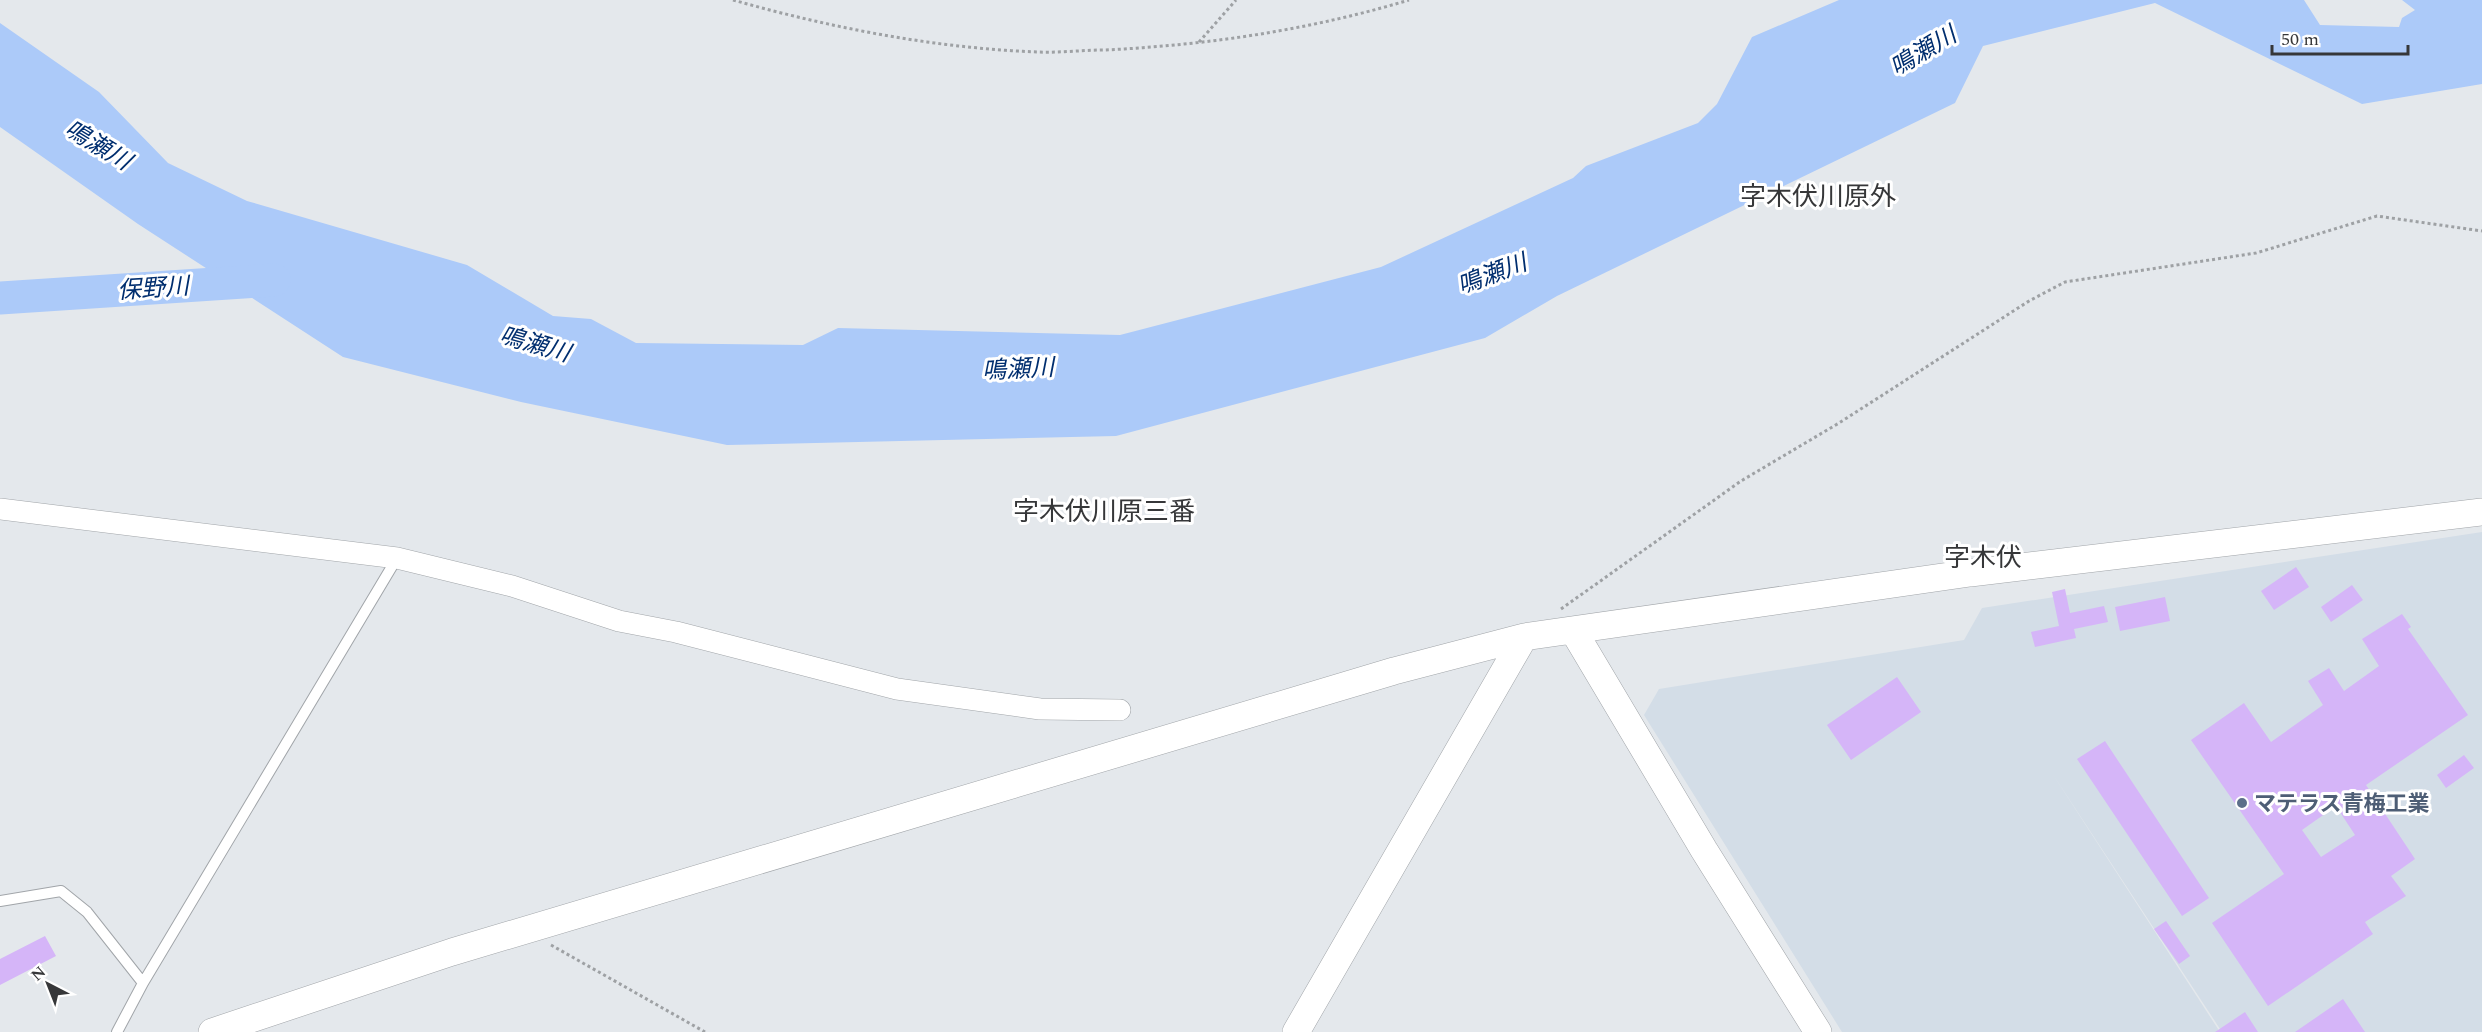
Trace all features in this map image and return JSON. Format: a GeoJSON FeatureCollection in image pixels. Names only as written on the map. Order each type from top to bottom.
{"type":"FeatureCollection","features":[{"type":"Feature","properties":{"kind":"street"},"geometry":{"type":"LineString","coordinates":[[0,509],[397,558],[512,586],[619,621],[676,632],[897,689],[1040,709],[1120,710]]}},
{"type":"Feature","properties":{"kind":"street"},"geometry":{"type":"LineString","coordinates":[[212,1032],[523,930],[1394,671],[1524,637],[1567,620],[2482,512]]}},
{"type":"Feature","properties":{"kind":"street"},"geometry":{"type":"LineString","coordinates":[[1567,620],[1704,850],[1818,1032]]}},
{"type":"Feature","properties":{"kind":"street"},"geometry":{"type":"LineString","coordinates":[[1296,1032],[1524,637]]}},
{"type":"Feature","properties":{"kind":"lane"},"geometry":{"type":"LineString","coordinates":[[117,1032],[143,983],[397,558]]}},
{"type":"Feature","properties":{"kind":"lane"},"geometry":{"type":"LineString","coordinates":[[0,901],[61,891],[87,912],[143,983]]}},
{"type":"Feature","properties":{"kind":"path"},"geometry":{"type":"LineString","coordinates":[[733,0],[853,30],[987,49],[1039,52],[1198,44],[1296,27],[1409,0]]}},
{"type":"Feature","properties":{"kind":"path"},"geometry":{"type":"LineString","coordinates":[[1198,44],[1236,0]]}},
{"type":"Feature","properties":{"kind":"path"},"geometry":{"type":"LineString","coordinates":[[1567,620],[1742,481],[1839,423],[2029,301],[2065,282],[2256,254],[2377,216],[2482,231]]}},
{"type":"Feature","properties":{"kind":"path"},"geometry":{"type":"LineString","coordinates":[[572,956],[705,1032]]}},
{"type":"Feature","properties":{"kind":"shaded area"},"geometry":{"type":"Polygon","coordinates":[[[2482,532],[2482,1032],[2222,1032],[2050,770],[2220,1032],[1842,1032],[1644,715],[1659,689],[1964,640],[1982,608],[2482,532]]]}},
{"type":"Feature","properties":{"kind":"water","name":"鳴瀬川"},"geometry":{"type":"Polygon","coordinates":[[[1839,0],[2304,0],[2320,25],[2399,27],[2402,18],[2415,10],[2402,0],[2482,0],[2482,84],[2362,104],[2155,3],[1983,46],[1955,103],[1557,296],[1485,338],[1116,436],[727,445],[521,402],[343,357],[138,224],[0,127],[0,23],[99,92],[168,163],[247,201],[467,265],[553,316],[591,319],[636,343],[803,345],[838,328],[1120,335],[1381,267],[1573,178],[1586,166],[1698,123],[1717,104],[1752,37],[1839,0]]]}},
{"type":"Feature","properties":{"kind":"building"},"geometry":{"type":"Polygon","coordinates":[[[2296,567],[2309,587],[2274,610],[2261,591],[2296,567]]]}},
{"type":"Feature","properties":{"kind":"building"},"geometry":{"type":"Polygon","coordinates":[[[2352,585],[2363,600],[2331,622],[2321,607],[2352,585]]]}},
{"type":"Feature","properties":{"kind":"building"},"geometry":{"type":"Polygon","coordinates":[[[2065,589],[2070,613],[2104,606],[2108,622],[2074,629],[2076,638],[2035,647],[2031,632],[2059,626],[2052,592],[2065,589]]]}},
{"type":"Feature","properties":{"kind":"building"},"geometry":{"type":"Polygon","coordinates":[[[2165,597],[2170,621],[2120,631],[2115,607],[2165,597]]]}},
{"type":"Feature","properties":{"kind":"building"},"geometry":{"type":"Polygon","coordinates":[[[2402,614],[2411,627],[2408,629],[2468,715],[2366,785],[2415,859],[2391,876],[2406,896],[2365,922],[2373,934],[2268,1006],[2212,923],[2284,874],[2191,740],[2244,703],[2271,742],[2323,705],[2308,681],[2329,668],[2344,691],[2379,666],[2362,639],[2402,614]],[[2336,806],[2302,830],[2321,857],[2355,835],[2336,806]]]}},
{"type":"Feature","properties":{"kind":"building"},"geometry":{"type":"Polygon","coordinates":[[[1897,677],[1921,712],[1851,760],[1827,725],[1897,677]]]}},
{"type":"Feature","properties":{"kind":"building"},"geometry":{"type":"Polygon","coordinates":[[[2105,741],[2209,898],[2182,916],[2077,759],[2105,741]]]}},
{"type":"Feature","properties":{"kind":"building"},"geometry":{"type":"Polygon","coordinates":[[[2464,755],[2474,768],[2446,788],[2437,775],[2464,755]]]}},
{"type":"Feature","properties":{"kind":"building"},"geometry":{"type":"Polygon","coordinates":[[[2166,921],[2190,956],[2179,964],[2154,929],[2166,921]]]}},
{"type":"Feature","properties":{"kind":"building"},"geometry":{"type":"Polygon","coordinates":[[[45,936],[56,956],[0,985],[0,959],[45,936]]]}},
{"type":"Feature","properties":{"kind":"building"},"geometry":{"type":"Polygon","coordinates":[[[2343,999],[2365,1032],[2295,1032],[2343,999]]]}},
{"type":"Feature","properties":{"kind":"building"},"geometry":{"type":"Polygon","coordinates":[[[2245,1012],[2258,1032],[2215,1032],[2245,1012]]]}},
{"type":"Feature","properties":{"kind":"waterway","name":"保野川"},"geometry":{"type":"LineString","coordinates":[[0,298],[274,280]]}},
{"type":"Feature","properties":{"kind":"place","name":"マテラス青梅工業"},"geometry":{"type":"Point","coordinates":[2242,803]}},
{"type":"Feature","properties":{"kind":"district","name":"字木伏川原外"},"geometry":{"type":"Point","coordinates":[1818,196]}},
{"type":"Feature","properties":{"kind":"district","name":"字木伏川原三番"},"geometry":{"type":"Point","coordinates":[1104,511]}},
{"type":"Feature","properties":{"kind":"district","name":"字木伏"},"geometry":{"type":"Point","coordinates":[1983,557]}}]}
